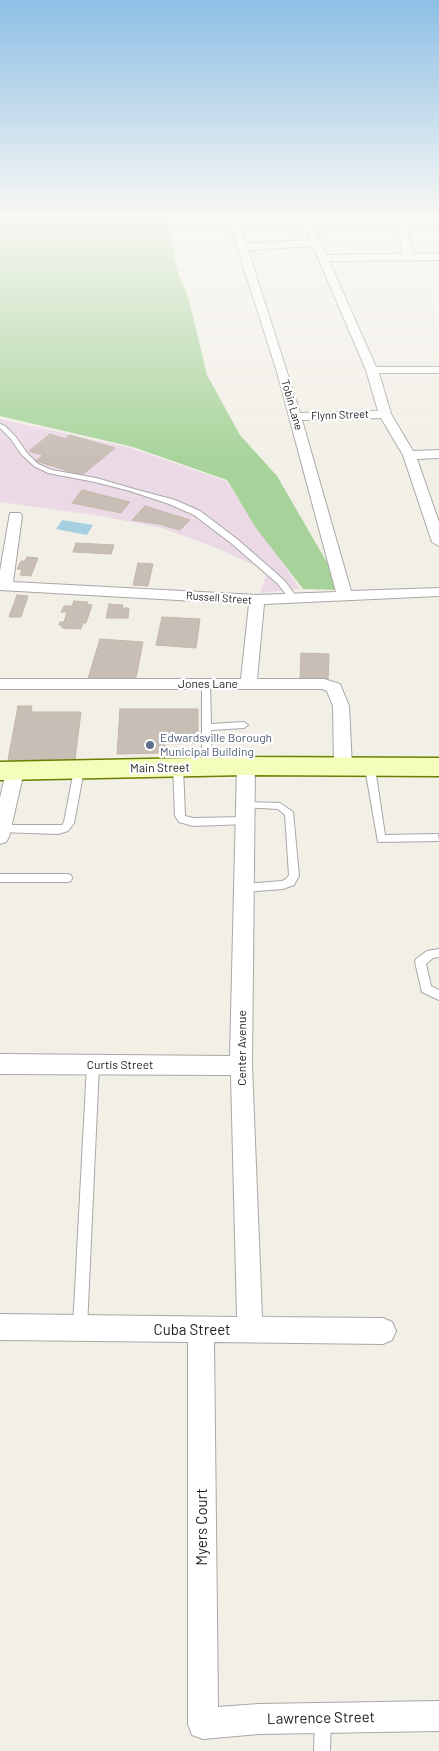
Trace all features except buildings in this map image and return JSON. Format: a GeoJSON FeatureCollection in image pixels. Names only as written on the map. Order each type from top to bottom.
{"type":"FeatureCollection","features":[{"type":"Feature","properties":{"kind":"street","name":"Tobin Lane"},"geometry":{"type":"LineString","coordinates":[[259,297],[295,416],[345,597]]}},
{"type":"Feature","properties":{"kind":"street"},"geometry":{"type":"LineString","coordinates":[[341,297],[372,370],[385,414],[409,455],[439,542]]}},
{"type":"Feature","properties":{"kind":"street"},"geometry":{"type":"LineString","coordinates":[[372,370],[439,370]]}},
{"type":"Feature","properties":{"kind":"street","name":"Flynn Street"},"geometry":{"type":"LineString","coordinates":[[295,416],[385,414]]}},
{"type":"Feature","properties":{"kind":"street"},"geometry":{"type":"LineString","coordinates":[[409,455],[439,454]]}},
{"type":"Feature","properties":{"kind":"street"},"geometry":{"type":"LineString","coordinates":[[3,586],[15,516]]}},
{"type":"Feature","properties":{"kind":"street","name":"Russell Street"},"geometry":{"type":"LineString","coordinates":[[3,586],[257,600],[439,592]]}},
{"type":"Feature","properties":{"kind":"street"},"geometry":{"type":"LineString","coordinates":[[248,684],[257,600]]}},
{"type":"Feature","properties":{"kind":"street","name":"Jones Lane"},"geometry":{"type":"LineString","coordinates":[[0,684],[324,684],[334,688],[342,706],[343,767]]}},
{"type":"Feature","properties":{"kind":"street","name":"Main Street"},"geometry":{"type":"LineString","coordinates":[[7,771],[246,766],[439,767]]}},
{"type":"Feature","properties":{"kind":"street","name":"Center Avenue"},"geometry":{"type":"LineString","coordinates":[[246,766],[241,1066],[250,1330]]}},
{"type":"Feature","properties":{"kind":"street"},"geometry":{"type":"LineString","coordinates":[[1,833],[7,771]]}},
{"type":"Feature","properties":{"kind":"street","name":"Curtis Street"},"geometry":{"type":"LineString","coordinates":[[0,1064],[241,1066]]}},
{"type":"Feature","properties":{"kind":"street","name":"Cuba Street"},"geometry":{"type":"LineString","coordinates":[[0,1327],[383,1331]]}},
{"type":"Feature","properties":{"kind":"street","name":"Myers Court"},"geometry":{"type":"LineString","coordinates":[[201,1330],[203,1724]]}},
{"type":"Feature","properties":{"kind":"street","name":"Lawrence Street"},"geometry":{"type":"LineString","coordinates":[[203,1724],[323,1717],[439,1716]]}},
{"type":"Feature","properties":{"kind":"lane"},"geometry":{"type":"LineString","coordinates":[[0,426],[4,427],[13,436],[30,460],[50,472],[96,480],[172,502],[197,513],[234,541],[281,582],[294,599]]}},
{"type":"Feature","properties":{"kind":"lane"},"geometry":{"type":"LineString","coordinates":[[206,684],[207,767]]}},
{"type":"Feature","properties":{"kind":"lane"},"geometry":{"type":"LineString","coordinates":[[207,727],[244,725]]}},
{"type":"Feature","properties":{"kind":"lane"},"geometry":{"type":"LineString","coordinates":[[178,767],[180,816],[182,819],[193,822],[280,806],[290,814],[294,876],[290,882],[283,885],[244,888]]}},
{"type":"Feature","properties":{"kind":"lane"},"geometry":{"type":"LineString","coordinates":[[370,768],[381,839],[438,838]]}},
{"type":"Feature","properties":{"kind":"lane"},"geometry":{"type":"LineString","coordinates":[[1,833],[65,828],[69,823],[79,770]]}},
{"type":"Feature","properties":{"kind":"lane"},"geometry":{"type":"LineString","coordinates":[[0,878],[67,878]]}},
{"type":"Feature","properties":{"kind":"lane"},"geometry":{"type":"LineString","coordinates":[[439,953],[431,954],[420,962],[426,989],[439,995]]}},
{"type":"Feature","properties":{"kind":"lane"},"geometry":{"type":"LineString","coordinates":[[80,1328],[93,1065]]}},
{"type":"Feature","properties":{"kind":"lane"},"geometry":{"type":"LineString","coordinates":[[322,1751],[323,1717]]}},
{"type":"Feature","properties":{"kind":"shaded area"},"geometry":{"type":"Polygon","coordinates":[[[0,419],[131,448],[226,481],[300,589],[260,593],[267,571],[212,546],[162,528],[101,516],[0,502],[0,419]]]}},
{"type":"Feature","properties":{"kind":"green space"},"geometry":{"type":"Polygon","coordinates":[[[0,297],[188,297],[207,375],[240,435],[277,476],[343,590],[303,589],[256,528],[227,480],[133,447],[0,416],[0,297]]]}},
{"type":"Feature","properties":{"kind":"water"},"geometry":{"type":"Polygon","coordinates":[[[62,520],[93,525],[87,535],[56,529],[62,520]]]}},
{"type":"Feature","properties":{"kind":"place","name":"Edwardsville Borough Municipal Building"},"geometry":{"type":"Point","coordinates":[150,745]}}]}
